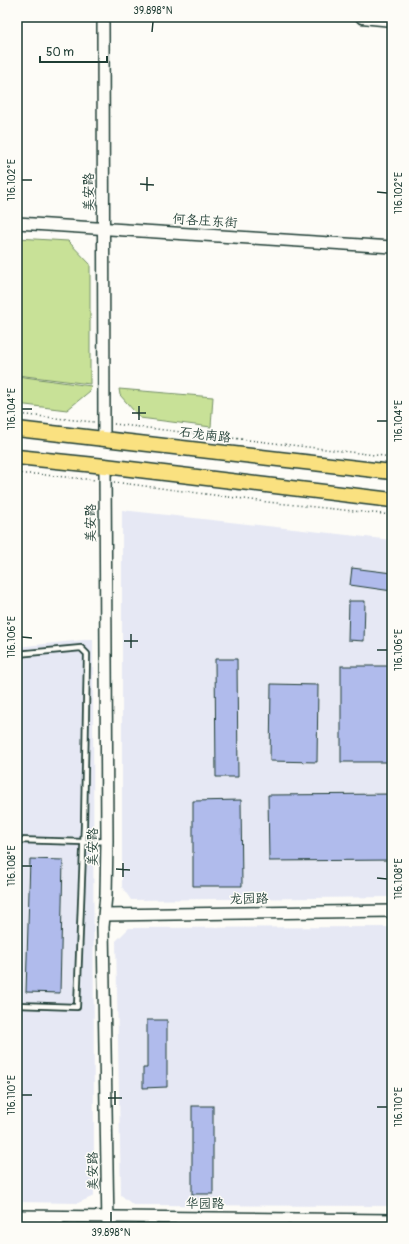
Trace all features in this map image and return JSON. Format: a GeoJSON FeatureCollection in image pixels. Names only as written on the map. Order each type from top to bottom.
{"type":"FeatureCollection","features":[{"type":"Feature","properties":{"kind":"main road"},"geometry":{"type":"LineString","coordinates":[[362,17],[392,20]]}},
{"type":"Feature","properties":{"kind":"main road","name":"石龙南路"},"geometry":{"type":"LineString","coordinates":[[17,429],[392,472]]}},
{"type":"Feature","properties":{"kind":"main road"},"geometry":{"type":"LineString","coordinates":[[17,457],[390,499]]}},
{"type":"Feature","properties":{"kind":"street","name":"美安路"},"geometry":{"type":"LineString","coordinates":[[103,17],[104,438]]}},
{"type":"Feature","properties":{"kind":"street","name":"何各庄东街"},"geometry":{"type":"LineString","coordinates":[[17,223],[392,247]]}},
{"type":"Feature","properties":{"kind":"street","name":"美安路"},"geometry":{"type":"LineString","coordinates":[[105,466],[107,841],[105,915],[103,927],[108,1222]]}},
{"type":"Feature","properties":{"kind":"street","name":"龙园路"},"geometry":{"type":"LineString","coordinates":[[105,915],[392,912]]}},
{"type":"Feature","properties":{"kind":"street","name":"华园路"},"geometry":{"type":"LineString","coordinates":[[17,1216],[108,1222],[392,1220]]}},
{"type":"Feature","properties":{"kind":"street"},"geometry":{"type":"LineString","coordinates":[[17,1226],[60,1227]]}},
{"type":"Feature","properties":{"kind":"lane"},"geometry":{"type":"LineString","coordinates":[[17,654],[81,648],[87,654],[84,842],[77,1007],[17,1005]]}},
{"type":"Feature","properties":{"kind":"lane"},"geometry":{"type":"LineString","coordinates":[[17,840],[84,842],[107,841]]}},
{"type":"Feature","properties":{"kind":"path","name":"石龙南路"},"geometry":{"type":"LineString","coordinates":[[17,414],[392,457]]}},
{"type":"Feature","properties":{"kind":"path"},"geometry":{"type":"LineString","coordinates":[[17,474],[35,474],[105,481],[267,502],[392,515]]}},
{"type":"Feature","properties":{"kind":"shaded area"},"geometry":{"type":"Polygon","coordinates":[[[122,510],[392,540],[392,897],[131,900],[122,887],[122,510]]]}},
{"type":"Feature","properties":{"kind":"shaded area"},"geometry":{"type":"Polygon","coordinates":[[[93,639],[94,1196],[78,1203],[17,1202],[17,647],[93,639]]]}},
{"type":"Feature","properties":{"kind":"shaded area"},"geometry":{"type":"Polygon","coordinates":[[[392,927],[392,1206],[133,1205],[121,1195],[116,941],[129,928],[392,927]]]}},
{"type":"Feature","properties":{"kind":"green space"},"geometry":{"type":"Polygon","coordinates":[[[17,238],[68,241],[90,264],[90,384],[17,375],[17,238]]]}},
{"type":"Feature","properties":{"kind":"green space"},"geometry":{"type":"Polygon","coordinates":[[[17,376],[91,386],[90,391],[67,410],[17,404],[17,376]]]}},
{"type":"Feature","properties":{"kind":"green space"},"geometry":{"type":"Polygon","coordinates":[[[119,389],[213,397],[211,427],[140,418],[120,395],[119,389]]]}},
{"type":"Feature","properties":{"kind":"building"},"geometry":{"type":"Polygon","coordinates":[[[352,568],[392,573],[392,591],[350,585],[352,568]]]}},
{"type":"Feature","properties":{"kind":"building"},"geometry":{"type":"Polygon","coordinates":[[[349,601],[365,601],[364,641],[348,640],[349,601]]]}},
{"type":"Feature","properties":{"kind":"building"},"geometry":{"type":"Polygon","coordinates":[[[215,659],[237,659],[238,777],[216,777],[215,659]]]}},
{"type":"Feature","properties":{"kind":"building"},"geometry":{"type":"Polygon","coordinates":[[[341,666],[392,666],[392,762],[341,762],[341,666]]]}},
{"type":"Feature","properties":{"kind":"building"},"geometry":{"type":"Polygon","coordinates":[[[271,684],[318,685],[317,762],[270,761],[271,684]]]}},
{"type":"Feature","properties":{"kind":"building"},"geometry":{"type":"Polygon","coordinates":[[[392,794],[392,860],[269,861],[268,795],[392,794]]]}},
{"type":"Feature","properties":{"kind":"building"},"geometry":{"type":"Polygon","coordinates":[[[241,800],[242,886],[193,886],[193,801],[241,800]]]}},
{"type":"Feature","properties":{"kind":"building"},"geometry":{"type":"Polygon","coordinates":[[[30,859],[63,860],[60,993],[26,992],[30,859]]]}},
{"type":"Feature","properties":{"kind":"building"},"geometry":{"type":"Polygon","coordinates":[[[147,1020],[167,1020],[167,1087],[143,1088],[143,1068],[147,1068],[147,1020]]]}},
{"type":"Feature","properties":{"kind":"building"},"geometry":{"type":"Polygon","coordinates":[[[192,1106],[213,1106],[213,1194],[192,1194],[192,1106]]]}}]}
